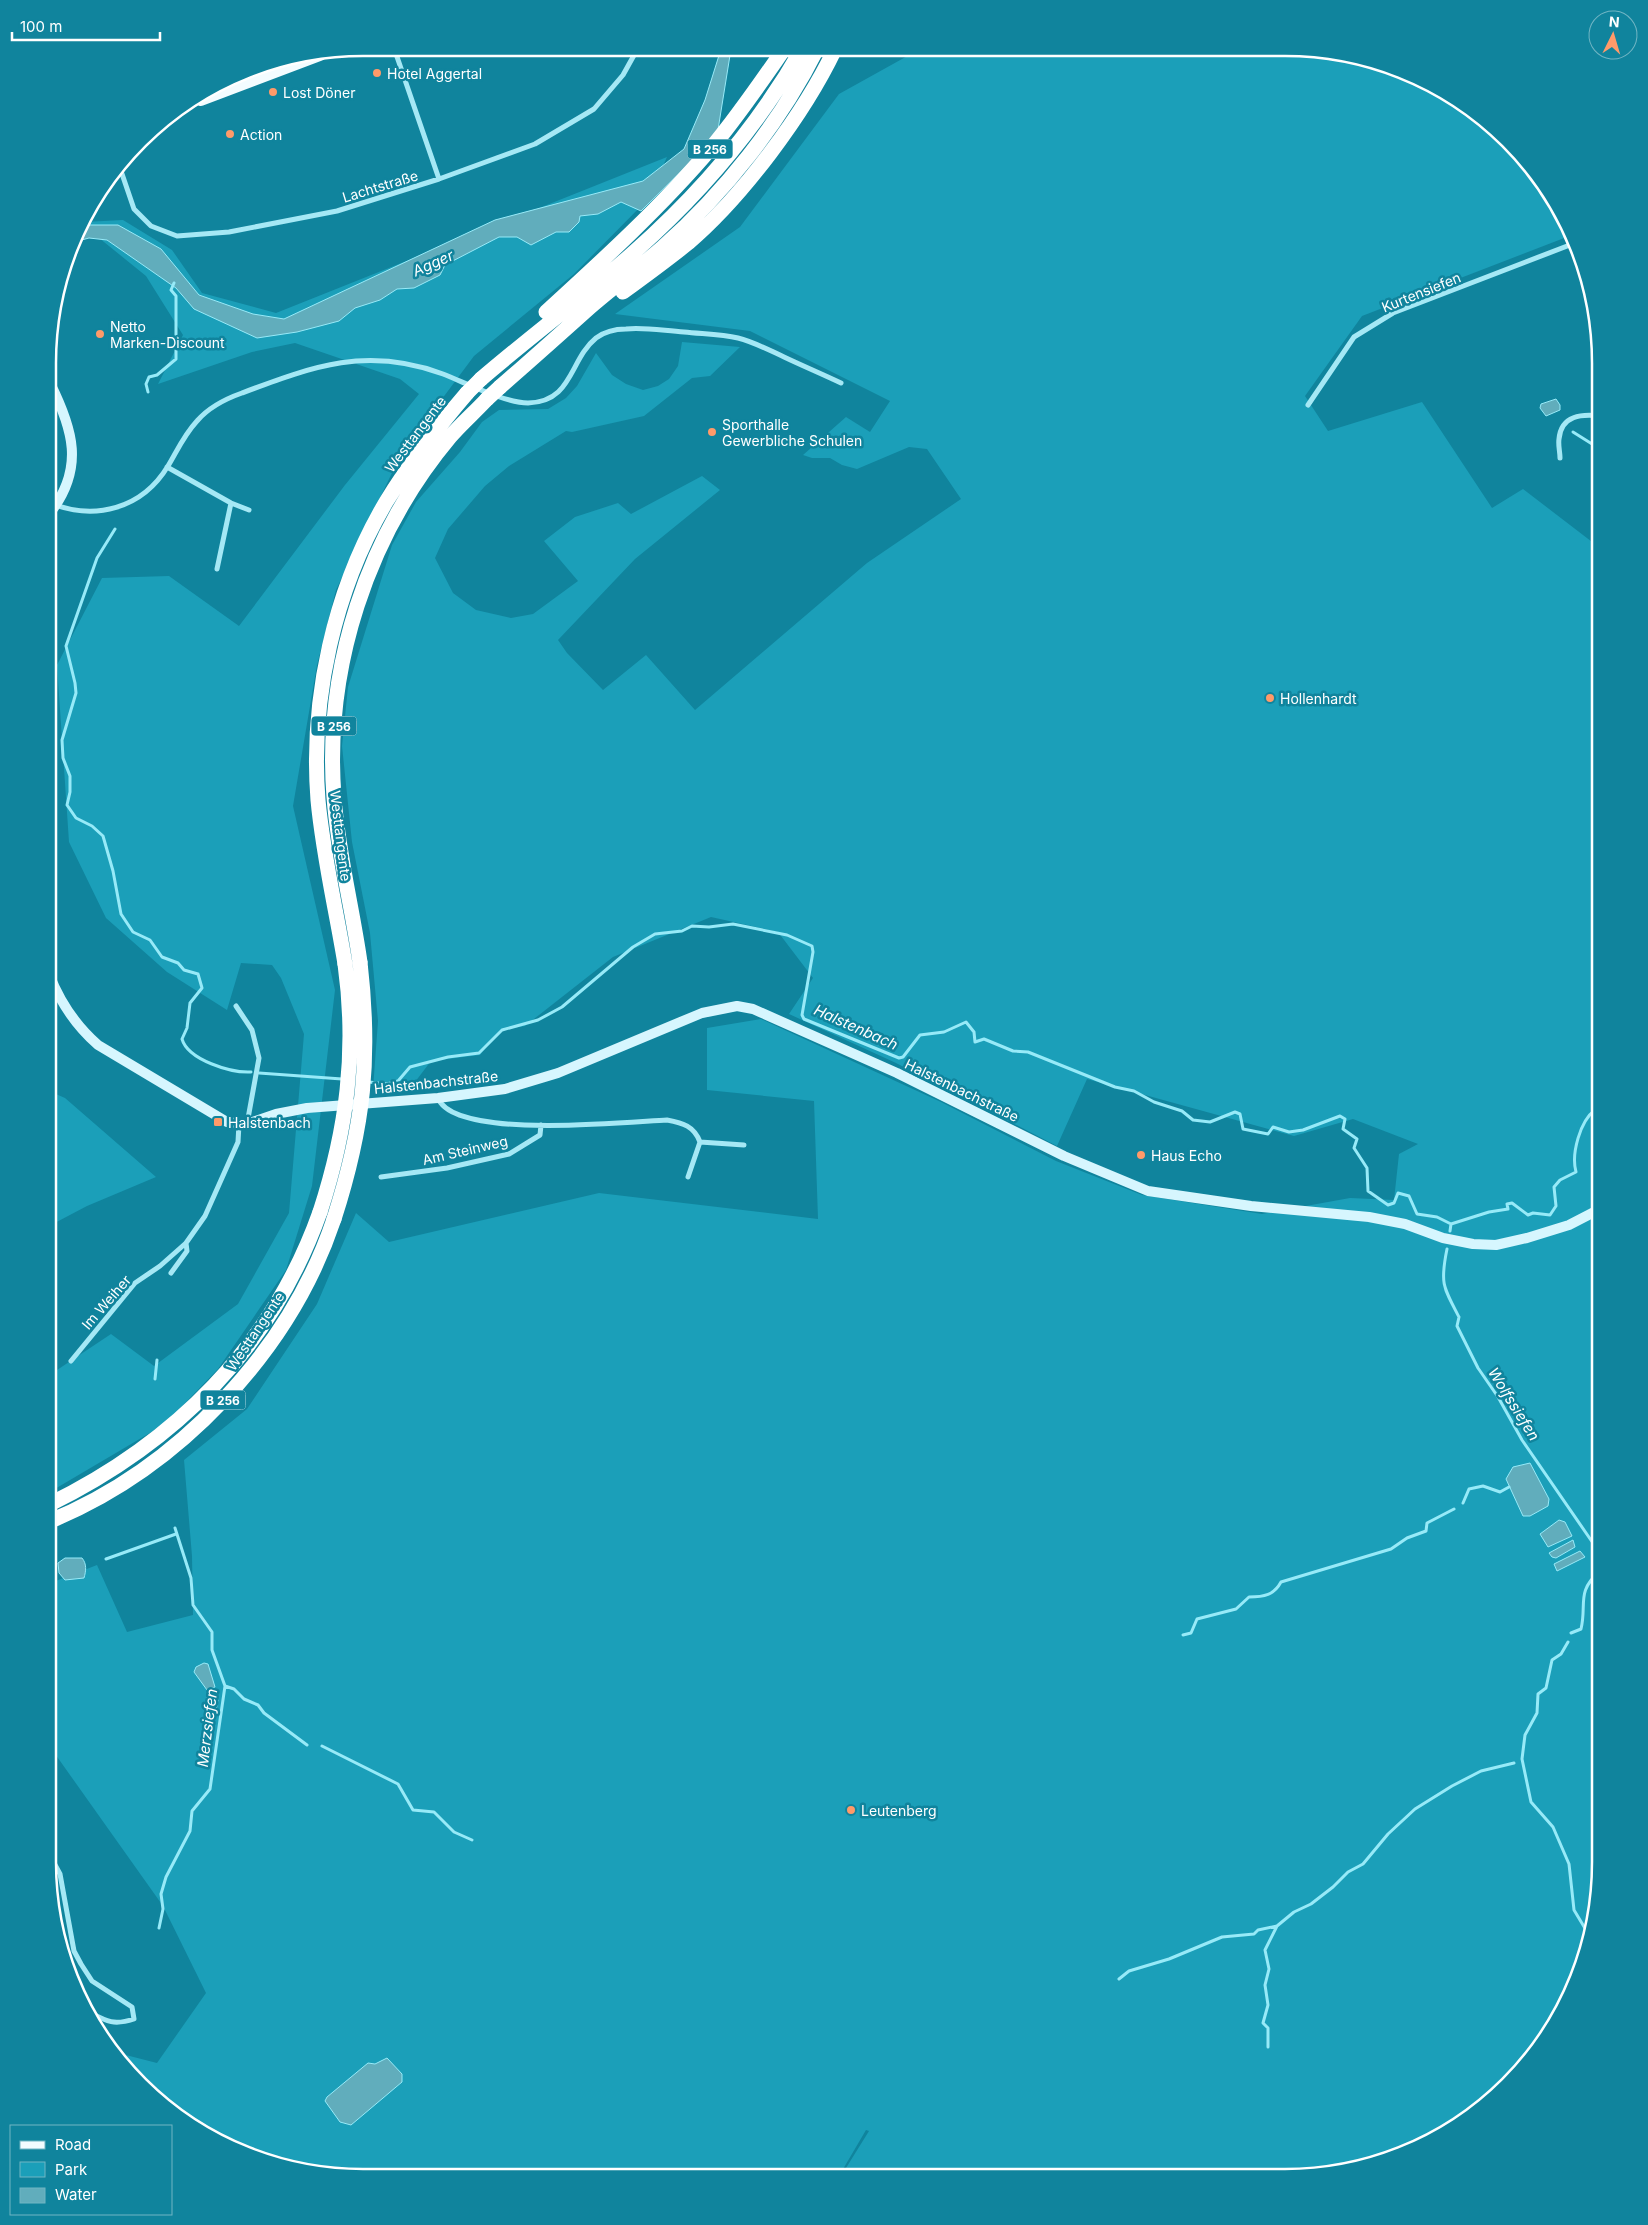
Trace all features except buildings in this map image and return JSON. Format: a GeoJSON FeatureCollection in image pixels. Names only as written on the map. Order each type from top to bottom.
{"type":"FeatureCollection","features":[{"type":"Feature","properties":{"kind":"highway","name":"B 256"},"geometry":{"type":"LineString","coordinates":[[525,342],[539,319],[624,239],[710,148],[745,106],[779,56]]}},
{"type":"Feature","properties":{"kind":"highway","name":"Westtangente"},"geometry":{"type":"LineString","coordinates":[[56,1501],[103,1476],[138,1454],[171,1427],[221,1378],[262,1328],[300,1264],[320,1212],[336,1157],[347,1101],[351,1024],[344,964],[322,836],[318,798],[318,720],[325,673],[343,601],[370,533],[408,468],[435,430],[467,393],[525,342],[634,253],[678,210],[719,167],[754,124],[798,56]]}},
{"type":"Feature","properties":{"kind":"highway","name":"B 256"},"geometry":{"type":"LineString","coordinates":[[590,308],[662,248],[735,172],[774,120],[813,56]]}},
{"type":"Feature","properties":{"kind":"highway","name":"B 256"},"geometry":{"type":"LineString","coordinates":[[590,308],[610,301],[689,242],[743,186],[794,119],[832,56]]}},
{"type":"Feature","properties":{"kind":"highway","name":"Westtangente"},"geometry":{"type":"LineString","coordinates":[[56,1518],[83,1506],[139,1472],[166,1453],[215,1409],[243,1378],[283,1322],[320,1256],[334,1218],[356,1143],[366,1064],[366,1026],[360,962],[341,861],[334,795],[334,722],[338,682],[359,601],[388,531],[404,501],[451,436],[500,387],[590,308]]}},
{"type":"Feature","properties":{"kind":"main road"},"geometry":{"type":"LineString","coordinates":[[213,95],[299,63]]}},
{"type":"Feature","properties":{"kind":"street"},"geometry":{"type":"LineString","coordinates":[[397,56],[438,179]]}},
{"type":"Feature","properties":{"kind":"street","name":"Lachtstraße"},"geometry":{"type":"LineString","coordinates":[[122,174],[134,209],[152,226],[177,236],[229,232],[337,211],[438,179],[535,144],[594,109],[623,75],[634,56]]}},
{"type":"Feature","properties":{"kind":"street","name":"Kurtensiefen"},"geometry":{"type":"LineString","coordinates":[[1308,404],[1354,337],[1393,313],[1568,246]]}},
{"type":"Feature","properties":{"kind":"street"},"geometry":{"type":"LineString","coordinates":[[56,507],[95,511],[113,510],[131,502],[145,492],[167,468],[185,435],[197,420],[224,400],[330,364],[359,359],[404,362],[434,371],[515,402],[537,402],[550,398],[563,389],[594,340],[615,330],[639,328],[737,338],[756,344],[841,383]]}},
{"type":"Feature","properties":{"kind":"street"},"geometry":{"type":"LineString","coordinates":[[56,395],[64,411],[72,443],[69,475],[56,499]]}},
{"type":"Feature","properties":{"kind":"street"},"geometry":{"type":"LineString","coordinates":[[1560,458],[1558,439],[1561,428],[1571,417],[1582,414],[1592,415]]}},
{"type":"Feature","properties":{"kind":"street"},"geometry":{"type":"LineString","coordinates":[[167,468],[231,503],[249,510]]}},
{"type":"Feature","properties":{"kind":"street"},"geometry":{"type":"LineString","coordinates":[[217,569],[231,503]]}},
{"type":"Feature","properties":{"kind":"street"},"geometry":{"type":"LineString","coordinates":[[56,993],[83,1032],[98,1045],[227,1122],[243,1124]]}},
{"type":"Feature","properties":{"kind":"street","name":"Im Weiher"},"geometry":{"type":"LineString","coordinates":[[71,1362],[135,1284],[160,1266],[186,1243],[208,1208],[238,1142],[260,1058],[252,1030],[236,1006]]}},
{"type":"Feature","properties":{"kind":"street","name":"Halstenbachstraße"},"geometry":{"type":"LineString","coordinates":[[243,1124],[276,1114],[307,1108],[480,1094],[533,1082],[592,1060],[702,1013],[737,1006],[753,1009],[888,1069],[1064,1156],[1148,1191],[1251,1206],[1369,1217],[1405,1224],[1443,1238],[1473,1244],[1496,1245],[1527,1238],[1569,1225],[1592,1214]]}},
{"type":"Feature","properties":{"kind":"street","name":"Am Steinweg"},"geometry":{"type":"LineString","coordinates":[[438,1098],[441,1106],[459,1116],[490,1123],[541,1126],[667,1120],[685,1124],[696,1133],[700,1142]]}},
{"type":"Feature","properties":{"kind":"street","name":"Am Steinweg"},"geometry":{"type":"LineString","coordinates":[[381,1177],[447,1168],[509,1154],[540,1135],[541,1126]]}},
{"type":"Feature","properties":{"kind":"street"},"geometry":{"type":"LineString","coordinates":[[688,1178],[700,1142],[744,1145]]}},
{"type":"Feature","properties":{"kind":"street","name":"Im Weiher"},"geometry":{"type":"LineString","coordinates":[[171,1273],[187,1251],[186,1243]]}},
{"type":"Feature","properties":{"kind":"street"},"geometry":{"type":"LineString","coordinates":[[56,1867],[60,1874],[74,1951],[92,1981],[132,2007],[134,2019],[109,2023],[98,2017]]}},
{"type":"Feature","properties":{"kind":"green space"},"geometry":{"type":"Polygon","coordinates":[[[907,56],[1285,56],[1345,62],[1383,73],[1420,88],[1455,108],[1487,132],[1528,176],[1551,210],[1564,238],[1362,316],[1305,396],[1328,431],[1422,402],[1492,508],[1523,489],[1592,542],[1592,1862],[1589,1902],[1581,1941],[1568,1979],[1551,2015],[1528,2049],[1502,2079],[1472,2105],[1438,2128],[1402,2145],[1345,2163],[1285,2169],[845,2169],[869,2131],[866,2130],[843,2169],[363,2169],[323,2166],[284,2158],[228,2137],[193,2117],[161,2093],[125,2055],[157,2063],[206,1993],[163,1906],[56,1755],[56,1581],[97,1565],[127,1632],[193,1615],[192,1556],[184,1460],[247,1409],[317,1304],[356,1213],[389,1242],[599,1193],[818,1219],[814,1101],[707,1090],[707,1028],[761,1019],[941,1102],[1056,1161],[1142,1195],[1262,1214],[1350,1198],[1394,1200],[1399,1154],[1418,1144],[1353,1119],[1294,1136],[1087,1079],[1057,1146],[896,1063],[789,1014],[813,978],[778,932],[711,917],[613,957],[525,1026],[500,1030],[480,1055],[431,1061],[415,1082],[373,1089],[378,1021],[370,933],[352,842],[342,746],[348,687],[392,545],[416,502],[460,452],[482,422],[499,410],[548,409],[566,398],[577,386],[596,353],[612,375],[626,384],[643,390],[658,386],[669,379],[678,366],[682,342],[740,347],[710,376],[692,378],[644,416],[572,432],[566,431],[509,466],[485,486],[448,529],[435,558],[453,593],[476,610],[511,618],[533,614],[578,581],[544,541],[575,517],[618,503],[631,514],[702,476],[720,490],[635,559],[558,640],[567,653],[603,690],[646,655],[695,710],[867,563],[961,499],[927,449],[909,447],[857,469],[842,465],[830,458],[812,458],[803,455],[846,417],[870,432],[890,401],[750,331],[615,314],[740,227],[839,94],[907,56]]]}},
{"type":"Feature","properties":{"kind":"green space"},"geometry":{"type":"Polygon","coordinates":[[[667,157],[648,199],[574,274],[474,356],[401,454],[336,590],[317,665],[293,806],[335,990],[312,1186],[286,1270],[218,1369],[165,1424],[56,1488],[56,1371],[111,1334],[154,1366],[238,1304],[289,1213],[304,1034],[281,978],[272,965],[241,963],[227,1010],[167,972],[106,918],[69,842],[57,665],[102,578],[169,576],[239,626],[345,485],[419,394],[400,379],[295,343],[252,352],[158,384],[183,335],[146,276],[88,228],[91,222],[123,220],[172,250],[202,293],[276,313],[667,157]]]}},
{"type":"Feature","properties":{"kind":"green space"},"geometry":{"type":"Polygon","coordinates":[[[56,1094],[65,1098],[156,1177],[87,1206],[56,1222],[56,1094]]]}},
{"type":"Feature","properties":{"kind":"water","name":"Agger"},"geometry":{"type":"Polygon","coordinates":[[[719,56],[730,56],[717,136],[641,211],[621,202],[598,214],[580,216],[579,222],[569,232],[556,232],[531,245],[517,237],[499,237],[445,265],[440,275],[414,288],[397,289],[380,300],[355,308],[339,321],[297,332],[257,338],[194,309],[176,288],[107,240],[89,238],[83,240],[90,225],[118,225],[161,249],[199,295],[253,314],[284,319],[495,220],[643,181],[684,149],[705,100],[719,56]]]}},
{"type":"Feature","properties":{"kind":"water"},"geometry":{"type":"Polygon","coordinates":[[[1556,399],[1560,405],[1560,410],[1546,416],[1540,408],[1541,404],[1556,399]]]}},
{"type":"Feature","properties":{"kind":"water"},"geometry":{"type":"Polygon","coordinates":[[[1530,1463],[1549,1499],[1548,1506],[1530,1516],[1523,1516],[1506,1479],[1513,1467],[1530,1463]]]}},
{"type":"Feature","properties":{"kind":"water"},"geometry":{"type":"Polygon","coordinates":[[[1559,1520],[1565,1522],[1572,1536],[1548,1547],[1540,1534],[1559,1520]]]}},
{"type":"Feature","properties":{"kind":"water"},"geometry":{"type":"Polygon","coordinates":[[[1573,1540],[1575,1547],[1556,1558],[1552,1557],[1549,1553],[1573,1540]]]}},
{"type":"Feature","properties":{"kind":"water"},"geometry":{"type":"Polygon","coordinates":[[[1580,1551],[1585,1557],[1557,1571],[1554,1564],[1580,1551]]]}},
{"type":"Feature","properties":{"kind":"water"},"geometry":{"type":"Polygon","coordinates":[[[65,1558],[82,1558],[86,1568],[84,1578],[65,1580],[59,1573],[58,1563],[65,1558]]]}},
{"type":"Feature","properties":{"kind":"water"},"geometry":{"type":"Polygon","coordinates":[[[204,1663],[208,1664],[215,1687],[207,1690],[194,1672],[196,1667],[204,1663]]]}},
{"type":"Feature","properties":{"kind":"water"},"geometry":{"type":"Polygon","coordinates":[[[207,1697],[215,1697],[218,1700],[215,1716],[209,1715],[207,1697]]]}},
{"type":"Feature","properties":{"kind":"water"},"geometry":{"type":"Polygon","coordinates":[[[387,2058],[402,2074],[402,2082],[351,2125],[340,2122],[325,2101],[327,2097],[368,2063],[375,2064],[387,2058]]]}},
{"type":"Feature","properties":{"kind":"waterway","name":"Halstenbach"},"geometry":{"type":"LineString","coordinates":[[148,392],[146,384],[149,377],[157,375],[176,359],[176,296],[171,290],[174,283]]}},
{"type":"Feature","properties":{"kind":"waterway"},"geometry":{"type":"LineString","coordinates":[[1573,432],[1592,444]]}},
{"type":"Feature","properties":{"kind":"waterway","name":"Halstenbach"},"geometry":{"type":"LineString","coordinates":[[115,529],[97,558],[66,646],[76,693],[62,740],[63,758],[70,776],[70,792],[67,805],[76,818],[92,826],[103,836],[113,871],[121,914],[133,932],[150,940],[162,957],[178,963],[184,970],[198,974],[202,988],[190,1003],[187,1028],[182,1039],[186,1046],[192,1053],[211,1064],[222,1068],[251,1072]]}},
{"type":"Feature","properties":{"kind":"waterway","name":"Halstenbach"},"geometry":{"type":"LineString","coordinates":[[369,1082],[387,1084],[398,1081],[410,1067],[448,1057],[479,1053],[502,1030],[538,1020],[562,1007],[633,947],[655,934],[682,931],[692,926],[709,927],[733,924],[787,935],[812,946],[813,952],[802,1015],[804,1019],[899,1058],[903,1057],[920,1035],[944,1032],[966,1022],[974,1032],[975,1042],[984,1039],[1013,1051],[1028,1052],[1115,1087],[1134,1091],[1154,1102],[1182,1111],[1193,1120],[1210,1122],[1235,1112],[1240,1114],[1243,1129],[1268,1134],[1273,1127],[1289,1132],[1303,1130],[1340,1116],[1345,1119],[1343,1129],[1357,1139],[1354,1148],[1367,1168],[1368,1191],[1388,1205],[1394,1203],[1398,1193],[1409,1196],[1417,1214],[1437,1217],[1451,1224]]}},
{"type":"Feature","properties":{"kind":"waterway","name":"Halstenbach"},"geometry":{"type":"LineString","coordinates":[[259,1073],[342,1079]]}},
{"type":"Feature","properties":{"kind":"waterway"},"geometry":{"type":"LineString","coordinates":[[1451,1224],[1489,1212],[1508,1209],[1507,1204],[1512,1203],[1528,1215],[1533,1213],[1550,1215],[1556,1206],[1554,1187],[1560,1180],[1576,1172],[1575,1156],[1578,1138],[1585,1122],[1592,1113]]}},
{"type":"Feature","properties":{"kind":"waterway","name":"Wolfssiefen"},"geometry":{"type":"LineString","coordinates":[[1450,1231],[1451,1224]]}},
{"type":"Feature","properties":{"kind":"waterway","name":"Wolfssiefen"},"geometry":{"type":"LineString","coordinates":[[1447,1249],[1444,1285],[1459,1317],[1457,1326],[1478,1368],[1498,1397],[1522,1440],[1592,1542]]}},
{"type":"Feature","properties":{"kind":"waterway","name":"Merzsiefen"},"geometry":{"type":"LineString","coordinates":[[155,1379],[157,1360]]}},
{"type":"Feature","properties":{"kind":"waterway"},"geometry":{"type":"LineString","coordinates":[[1463,1503],[1469,1489],[1483,1486],[1500,1492],[1509,1487]]}},
{"type":"Feature","properties":{"kind":"waterway"},"geometry":{"type":"LineString","coordinates":[[1183,1635],[1191,1633],[1197,1619],[1236,1609],[1249,1597],[1264,1596],[1272,1592],[1281,1582],[1391,1549],[1407,1538],[1426,1531],[1427,1523],[1454,1509]]}},
{"type":"Feature","properties":{"kind":"waterway","name":"Merzsiefen"},"geometry":{"type":"LineString","coordinates":[[159,1928],[163,1909],[161,1894],[166,1877],[190,1831],[192,1811],[210,1789],[225,1686],[212,1650],[212,1632],[193,1605],[191,1578],[175,1528]]}},
{"type":"Feature","properties":{"kind":"waterway"},"geometry":{"type":"LineString","coordinates":[[106,1559],[176,1534]]}},
{"type":"Feature","properties":{"kind":"waterway"},"geometry":{"type":"LineString","coordinates":[[1571,1633],[1581,1629],[1585,1592],[1592,1579]]}},
{"type":"Feature","properties":{"kind":"waterway"},"geometry":{"type":"LineString","coordinates":[[1568,1642],[1561,1654],[1552,1660],[1546,1688],[1538,1694],[1537,1713],[1525,1735],[1522,1759],[1531,1802],[1553,1827],[1569,1864],[1574,1910],[1585,1928]]}},
{"type":"Feature","properties":{"kind":"waterway"},"geometry":{"type":"LineString","coordinates":[[225,1686],[234,1689],[244,1699],[258,1705],[264,1713],[307,1745]]}},
{"type":"Feature","properties":{"kind":"waterway"},"geometry":{"type":"LineString","coordinates":[[322,1746],[398,1784],[413,1810],[434,1812],[454,1832],[472,1840]]}},
{"type":"Feature","properties":{"kind":"waterway"},"geometry":{"type":"LineString","coordinates":[[1119,1979],[1129,1971],[1169,1959],[1222,1937],[1254,1934],[1258,1930],[1277,1926],[1294,1912],[1311,1904],[1333,1887],[1348,1872],[1363,1864],[1388,1834],[1415,1809],[1481,1771],[1514,1763]]}},
{"type":"Feature","properties":{"kind":"waterway"},"geometry":{"type":"LineString","coordinates":[[1268,2047],[1268,2028],[1263,2023],[1268,2005],[1265,1985],[1269,1969],[1265,1950],[1277,1926]]}},
{"type":"Feature","properties":{"kind":"place","name":"Hotel Aggertal"},"geometry":{"type":"Point","coordinates":[377,73]}},
{"type":"Feature","properties":{"kind":"place","name":"Lost Döner"},"geometry":{"type":"Point","coordinates":[273,92]}},
{"type":"Feature","properties":{"kind":"place","name":"Action"},"geometry":{"type":"Point","coordinates":[230,134]}},
{"type":"Feature","properties":{"kind":"place","name":"Netto Marken-Discount"},"geometry":{"type":"Point","coordinates":[100,334]}},
{"type":"Feature","properties":{"kind":"place","name":"Sporthalle Gewerbliche Schulen"},"geometry":{"type":"Point","coordinates":[712,432]}},
{"type":"Feature","properties":{"kind":"place","name":"Hollenhardt"},"geometry":{"type":"Point","coordinates":[1270,698]}},
{"type":"Feature","properties":{"kind":"place","name":"Halstenbach"},"geometry":{"type":"Point","coordinates":[218,1122]}},
{"type":"Feature","properties":{"kind":"place","name":"Haus Echo"},"geometry":{"type":"Point","coordinates":[1141,1155]}},
{"type":"Feature","properties":{"kind":"place","name":"Leutenberg"},"geometry":{"type":"Point","coordinates":[851,1810]}}]}
